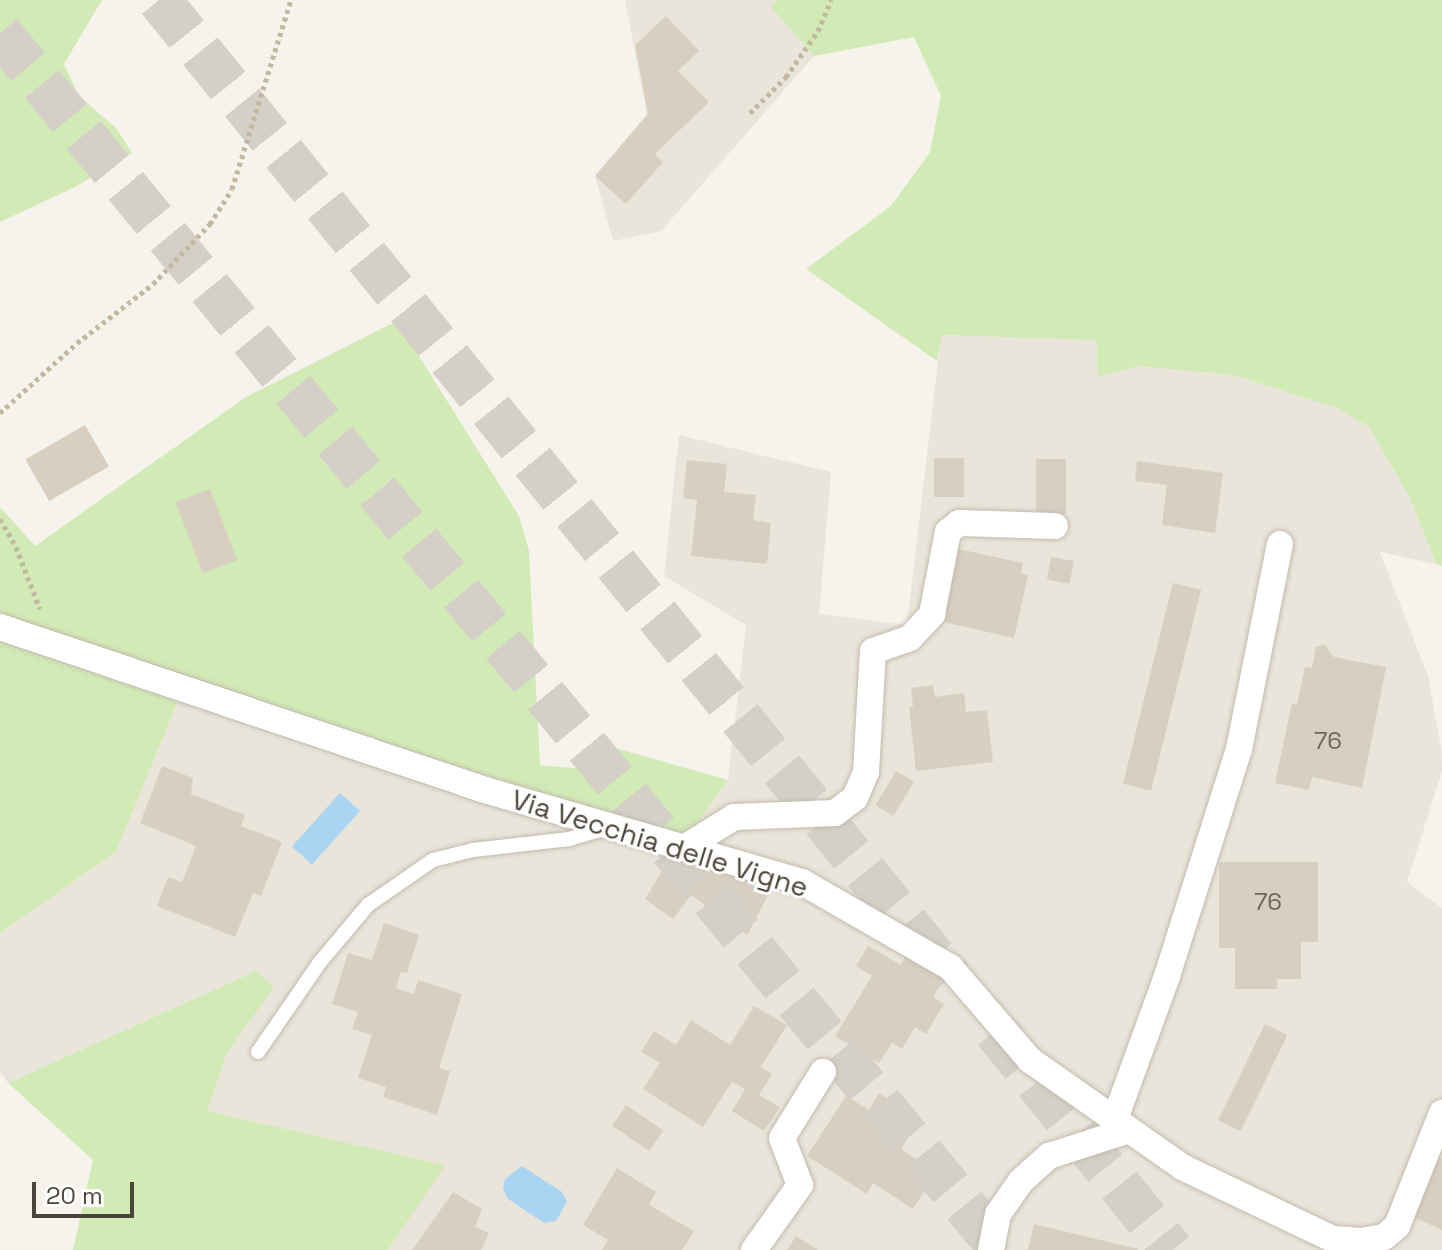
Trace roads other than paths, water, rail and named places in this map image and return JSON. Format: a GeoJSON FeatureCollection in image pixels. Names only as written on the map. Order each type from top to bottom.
{"type":"FeatureCollection","features":[{"type":"Feature","properties":{"kind":"street"},"geometry":{"type":"LineString","coordinates":[[684,848],[734,817],[835,813],[855,798],[866,772],[873,651],[910,638],[932,614],[948,532],[959,523],[1055,526]]}},
{"type":"Feature","properties":{"kind":"street"},"geometry":{"type":"LineString","coordinates":[[991,1250],[998,1214],[1030,1172],[1049,1156],[1122,1125],[1239,749],[1280,544]]}},
{"type":"Feature","properties":{"kind":"street","name":"Via Vecchia delle Vigne"},"geometry":{"type":"LineString","coordinates":[[0,627],[485,790],[802,882],[950,967],[1030,1060],[1122,1125],[1196,1174],[1333,1239],[1361,1241],[1384,1237],[1397,1226],[1442,1113]]}},
{"type":"Feature","properties":{"kind":"street"},"geometry":{"type":"LineString","coordinates":[[754,1250],[800,1185],[782,1138],[823,1072]]}},
{"type":"Feature","properties":{"kind":"lane"},"geometry":{"type":"LineString","coordinates":[[258,1052],[320,962],[368,905],[433,860],[473,850],[569,839],[611,827]]}},
{"type":"Feature","properties":{"kind":"water"},"geometry":{"type":"Polygon","coordinates":[[[340,793],[360,811],[312,865],[292,847],[340,793]]]}},
{"type":"Feature","properties":{"kind":"water"},"geometry":{"type":"Polygon","coordinates":[[[522,1166],[562,1192],[567,1202],[556,1221],[544,1223],[507,1198],[503,1188],[505,1179],[522,1166]]]}},
{"type":"Feature","properties":{"kind":"tunnel"},"geometry":{"type":"LineString","coordinates":[[159,0],[951,978]]}},
{"type":"Feature","properties":{"kind":"tunnel"},"geometry":{"type":"LineString","coordinates":[[0,33],[1001,1250]]}},
{"type":"Feature","properties":{"kind":"tunnel"},"geometry":{"type":"LineString","coordinates":[[995,1031],[1172,1250]]}}]}
